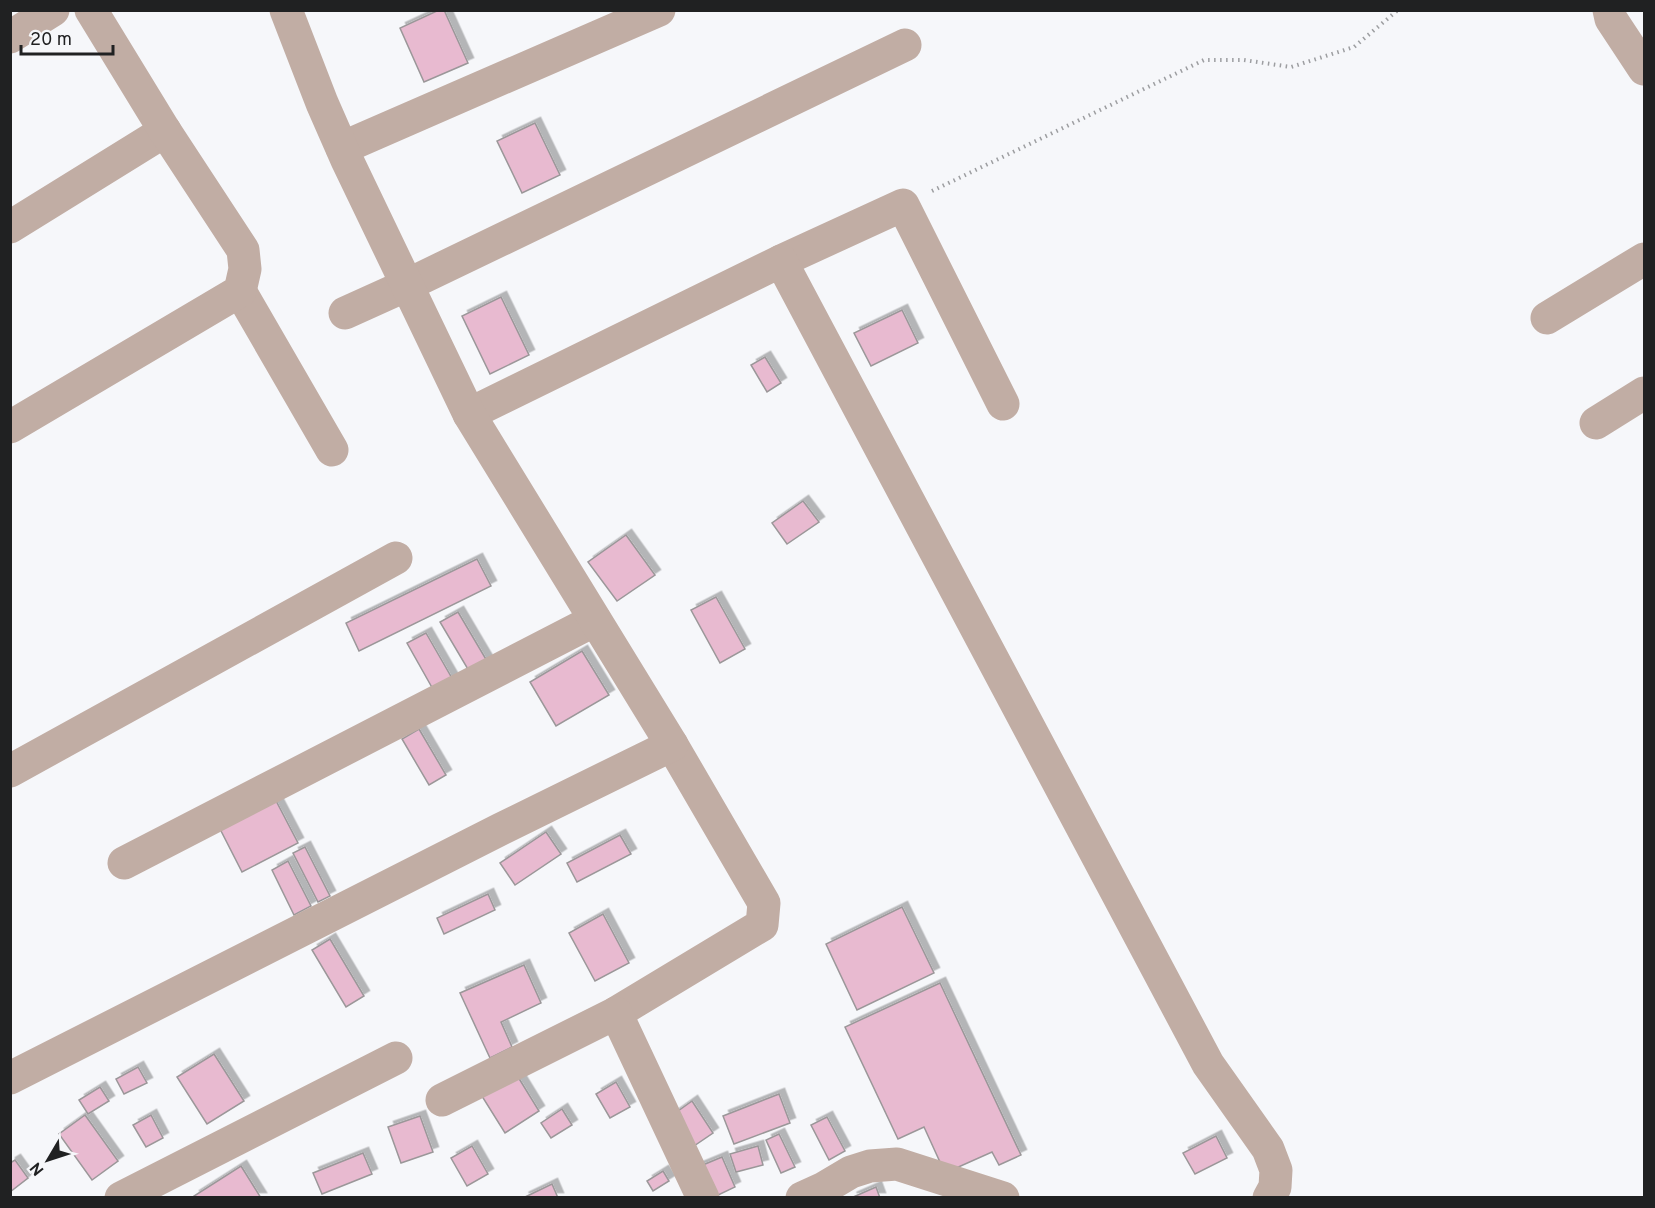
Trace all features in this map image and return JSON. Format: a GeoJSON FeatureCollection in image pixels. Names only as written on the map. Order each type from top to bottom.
{"type":"FeatureCollection","features":[{"type":"Feature","properties":{"kind":"street"},"geometry":{"type":"LineString","coordinates":[[10,37],[52,10]]}},
{"type":"Feature","properties":{"kind":"street"},"geometry":{"type":"LineString","coordinates":[[91,10],[165,131],[243,250],[245,269],[240,291],[332,450]]}},
{"type":"Feature","properties":{"kind":"street"},"geometry":{"type":"LineString","coordinates":[[342,148],[658,10]]}},
{"type":"Feature","properties":{"kind":"street"},"geometry":{"type":"LineString","coordinates":[[1609,10],[1611,19],[1644,69]]}},
{"type":"Feature","properties":{"kind":"street"},"geometry":{"type":"LineString","coordinates":[[293,13],[342,148],[469,414],[672,745],[765,903],[762,925],[616,1013],[442,1100]]}},
{"type":"Feature","properties":{"kind":"street"},"geometry":{"type":"LineString","coordinates":[[345,313],[905,45]]}},
{"type":"Feature","properties":{"kind":"street"},"geometry":{"type":"LineString","coordinates":[[10,227],[165,131]]}},
{"type":"Feature","properties":{"kind":"street"},"geometry":{"type":"LineString","coordinates":[[469,414],[781,261],[903,205],[1003,404]]}},
{"type":"Feature","properties":{"kind":"street"},"geometry":{"type":"LineString","coordinates":[[1547,318],[1644,260]]}},
{"type":"Feature","properties":{"kind":"street"},"geometry":{"type":"LineString","coordinates":[[781,261],[1208,1064],[1268,1149],[1276,1170],[1275,1187],[1269,1197]]}},
{"type":"Feature","properties":{"kind":"street"},"geometry":{"type":"LineString","coordinates":[[10,427],[240,291]]}},
{"type":"Feature","properties":{"kind":"street"},"geometry":{"type":"LineString","coordinates":[[1596,423],[1644,393]]}},
{"type":"Feature","properties":{"kind":"street"},"geometry":{"type":"LineString","coordinates":[[10,771],[396,558]]}},
{"type":"Feature","properties":{"kind":"street"},"geometry":{"type":"LineString","coordinates":[[124,863],[595,620]]}},
{"type":"Feature","properties":{"kind":"street"},"geometry":{"type":"LineString","coordinates":[[10,1078],[501,829],[672,745]]}},
{"type":"Feature","properties":{"kind":"street"},"geometry":{"type":"LineString","coordinates":[[616,1013],[702,1197]]}},
{"type":"Feature","properties":{"kind":"street"},"geometry":{"type":"LineString","coordinates":[[121,1197],[396,1058]]}},
{"type":"Feature","properties":{"kind":"street"},"geometry":{"type":"LineString","coordinates":[[802,1197],[824,1188],[851,1172],[870,1166],[897,1164],[1003,1197]]}},
{"type":"Feature","properties":{"kind":"path"},"geometry":{"type":"LineString","coordinates":[[903,205],[1204,60],[1244,60],[1291,67],[1354,47],[1398,10]]}},
{"type":"Feature","properties":{"kind":"building"},"geometry":{"type":"Polygon","coordinates":[[[439,10],[444,10],[468,63],[424,82],[400,28],[439,10]]]}},
{"type":"Feature","properties":{"kind":"building"},"geometry":{"type":"Polygon","coordinates":[[[535,123],[560,175],[522,193],[497,141],[535,123]]]}},
{"type":"Feature","properties":{"kind":"building"},"geometry":{"type":"Polygon","coordinates":[[[501,297],[529,355],[490,374],[462,316],[501,297]]]}},
{"type":"Feature","properties":{"kind":"building"},"geometry":{"type":"Polygon","coordinates":[[[902,310],[918,343],[871,366],[854,333],[902,310]]]}},
{"type":"Feature","properties":{"kind":"building"},"geometry":{"type":"Polygon","coordinates":[[[765,357],[781,383],[767,392],[751,365],[765,357]]]}},
{"type":"Feature","properties":{"kind":"building"},"geometry":{"type":"Polygon","coordinates":[[[803,501],[819,522],[787,544],[772,523],[803,501]]]}},
{"type":"Feature","properties":{"kind":"building"},"geometry":{"type":"Polygon","coordinates":[[[626,535],[655,575],[617,601],[588,562],[626,535]]]}},
{"type":"Feature","properties":{"kind":"building"},"geometry":{"type":"Polygon","coordinates":[[[477,559],[491,586],[359,651],[346,623],[477,559]]]}},
{"type":"Feature","properties":{"kind":"building"},"geometry":{"type":"Polygon","coordinates":[[[716,597],[745,649],[720,663],[691,610],[716,597]]]}},
{"type":"Feature","properties":{"kind":"building"},"geometry":{"type":"Polygon","coordinates":[[[458,612],[487,661],[469,671],[440,622],[458,612]]]}},
{"type":"Feature","properties":{"kind":"building"},"geometry":{"type":"Polygon","coordinates":[[[426,633],[453,680],[434,691],[407,643],[426,633]]]}},
{"type":"Feature","properties":{"kind":"building"},"geometry":{"type":"Polygon","coordinates":[[[582,651],[609,695],[556,726],[530,682],[582,651]]]}},
{"type":"Feature","properties":{"kind":"building"},"geometry":{"type":"Polygon","coordinates":[[[419,729],[446,775],[429,785],[402,739],[419,729]]]}},
{"type":"Feature","properties":{"kind":"building"},"geometry":{"type":"Polygon","coordinates":[[[273,795],[298,843],[242,872],[217,823],[273,795]]]}},
{"type":"Feature","properties":{"kind":"building"},"geometry":{"type":"Polygon","coordinates":[[[546,832],[561,854],[515,885],[500,863],[546,832]]]}},
{"type":"Feature","properties":{"kind":"building"},"geometry":{"type":"Polygon","coordinates":[[[620,835],[631,854],[577,882],[567,863],[620,835]]]}},
{"type":"Feature","properties":{"kind":"building"},"geometry":{"type":"Polygon","coordinates":[[[305,847],[330,896],[318,902],[293,853],[305,847]]]}},
{"type":"Feature","properties":{"kind":"building"},"geometry":{"type":"Polygon","coordinates":[[[288,861],[311,906],[294,915],[272,870],[288,861]]]}},
{"type":"Feature","properties":{"kind":"building"},"geometry":{"type":"Polygon","coordinates":[[[488,894],[495,910],[444,934],[437,918],[488,894]]]}},
{"type":"Feature","properties":{"kind":"building"},"geometry":{"type":"Polygon","coordinates":[[[902,907],[934,973],[857,1010],[826,944],[902,907]]]}},
{"type":"Feature","properties":{"kind":"building"},"geometry":{"type":"Polygon","coordinates":[[[603,914],[629,963],[595,981],[569,933],[603,914]]]}},
{"type":"Feature","properties":{"kind":"building"},"geometry":{"type":"Polygon","coordinates":[[[330,939],[364,996],[346,1007],[312,950],[330,939]]]}},
{"type":"Feature","properties":{"kind":"building"},"geometry":{"type":"Polygon","coordinates":[[[524,965],[541,1003],[501,1022],[512,1047],[490,1058],[460,993],[524,965]]]}},
{"type":"Feature","properties":{"kind":"building"},"geometry":{"type":"Polygon","coordinates":[[[940,983],[1021,1155],[999,1165],[992,1152],[945,1173],[924,1127],[898,1139],[845,1027],[940,983]]]}},
{"type":"Feature","properties":{"kind":"building"},"geometry":{"type":"Polygon","coordinates":[[[214,1054],[244,1101],[207,1124],[177,1077],[214,1054]]]}},
{"type":"Feature","properties":{"kind":"building"},"geometry":{"type":"Polygon","coordinates":[[[138,1067],[147,1083],[124,1094],[116,1079],[138,1067]]]}},
{"type":"Feature","properties":{"kind":"building"},"geometry":{"type":"Polygon","coordinates":[[[515,1072],[539,1111],[505,1133],[480,1093],[515,1072]]]}},
{"type":"Feature","properties":{"kind":"building"},"geometry":{"type":"Polygon","coordinates":[[[616,1082],[630,1107],[610,1118],[596,1094],[616,1082]]]}},
{"type":"Feature","properties":{"kind":"building"},"geometry":{"type":"Polygon","coordinates":[[[100,1087],[109,1101],[88,1114],[79,1100],[100,1087]]]}},
{"type":"Feature","properties":{"kind":"building"},"geometry":{"type":"Polygon","coordinates":[[[779,1094],[790,1123],[734,1144],[723,1116],[779,1094]]]}},
{"type":"Feature","properties":{"kind":"building"},"geometry":{"type":"Polygon","coordinates":[[[692,1101],[713,1133],[688,1150],[667,1119],[692,1101]]]}},
{"type":"Feature","properties":{"kind":"building"},"geometry":{"type":"Polygon","coordinates":[[[562,1109],[572,1125],[551,1138],[541,1123],[562,1109]]]}},
{"type":"Feature","properties":{"kind":"building"},"geometry":{"type":"Polygon","coordinates":[[[85,1115],[118,1161],[92,1180],[59,1134],[85,1115]]]}},
{"type":"Feature","properties":{"kind":"building"},"geometry":{"type":"Polygon","coordinates":[[[151,1115],[163,1138],[146,1147],[133,1125],[151,1115]]]}},
{"type":"Feature","properties":{"kind":"building"},"geometry":{"type":"Polygon","coordinates":[[[420,1116],[433,1152],[401,1163],[388,1127],[420,1116]]]}},
{"type":"Feature","properties":{"kind":"building"},"geometry":{"type":"Polygon","coordinates":[[[827,1117],[845,1151],[829,1160],[811,1125],[827,1117]]]}},
{"type":"Feature","properties":{"kind":"building"},"geometry":{"type":"Polygon","coordinates":[[[779,1134],[795,1167],[781,1173],[766,1140],[779,1134]]]}},
{"type":"Feature","properties":{"kind":"building"},"geometry":{"type":"Polygon","coordinates":[[[1216,1136],[1227,1158],[1195,1174],[1183,1153],[1216,1136]]]}},
{"type":"Feature","properties":{"kind":"building"},"geometry":{"type":"Polygon","coordinates":[[[472,1146],[488,1174],[467,1186],[451,1158],[472,1146]]]}},
{"type":"Feature","properties":{"kind":"building"},"geometry":{"type":"Polygon","coordinates":[[[758,1146],[763,1165],[736,1172],[730,1154],[758,1146]]]}},
{"type":"Feature","properties":{"kind":"building"},"geometry":{"type":"Polygon","coordinates":[[[363,1153],[372,1174],[322,1194],[313,1173],[363,1153]]]}},
{"type":"Feature","properties":{"kind":"building"},"geometry":{"type":"Polygon","coordinates":[[[722,1157],[735,1187],[712,1198],[698,1167],[722,1157]]]}},
{"type":"Feature","properties":{"kind":"building"},"geometry":{"type":"Polygon","coordinates":[[[15,1160],[28,1178],[10,1192],[10,1163],[15,1160]]]}},
{"type":"Feature","properties":{"kind":"building"},"geometry":{"type":"Polygon","coordinates":[[[241,1166],[261,1198],[195,1198],[194,1196],[241,1166]]]}},
{"type":"Feature","properties":{"kind":"building"},"geometry":{"type":"Polygon","coordinates":[[[663,1171],[669,1181],[653,1191],[647,1181],[663,1171]]]}},
{"type":"Feature","properties":{"kind":"building"},"geometry":{"type":"Polygon","coordinates":[[[552,1184],[558,1198],[523,1198],[552,1184]]]}},
{"type":"Feature","properties":{"kind":"building"},"geometry":{"type":"Polygon","coordinates":[[[876,1187],[880,1198],[851,1198],[876,1187]]]}}]}
